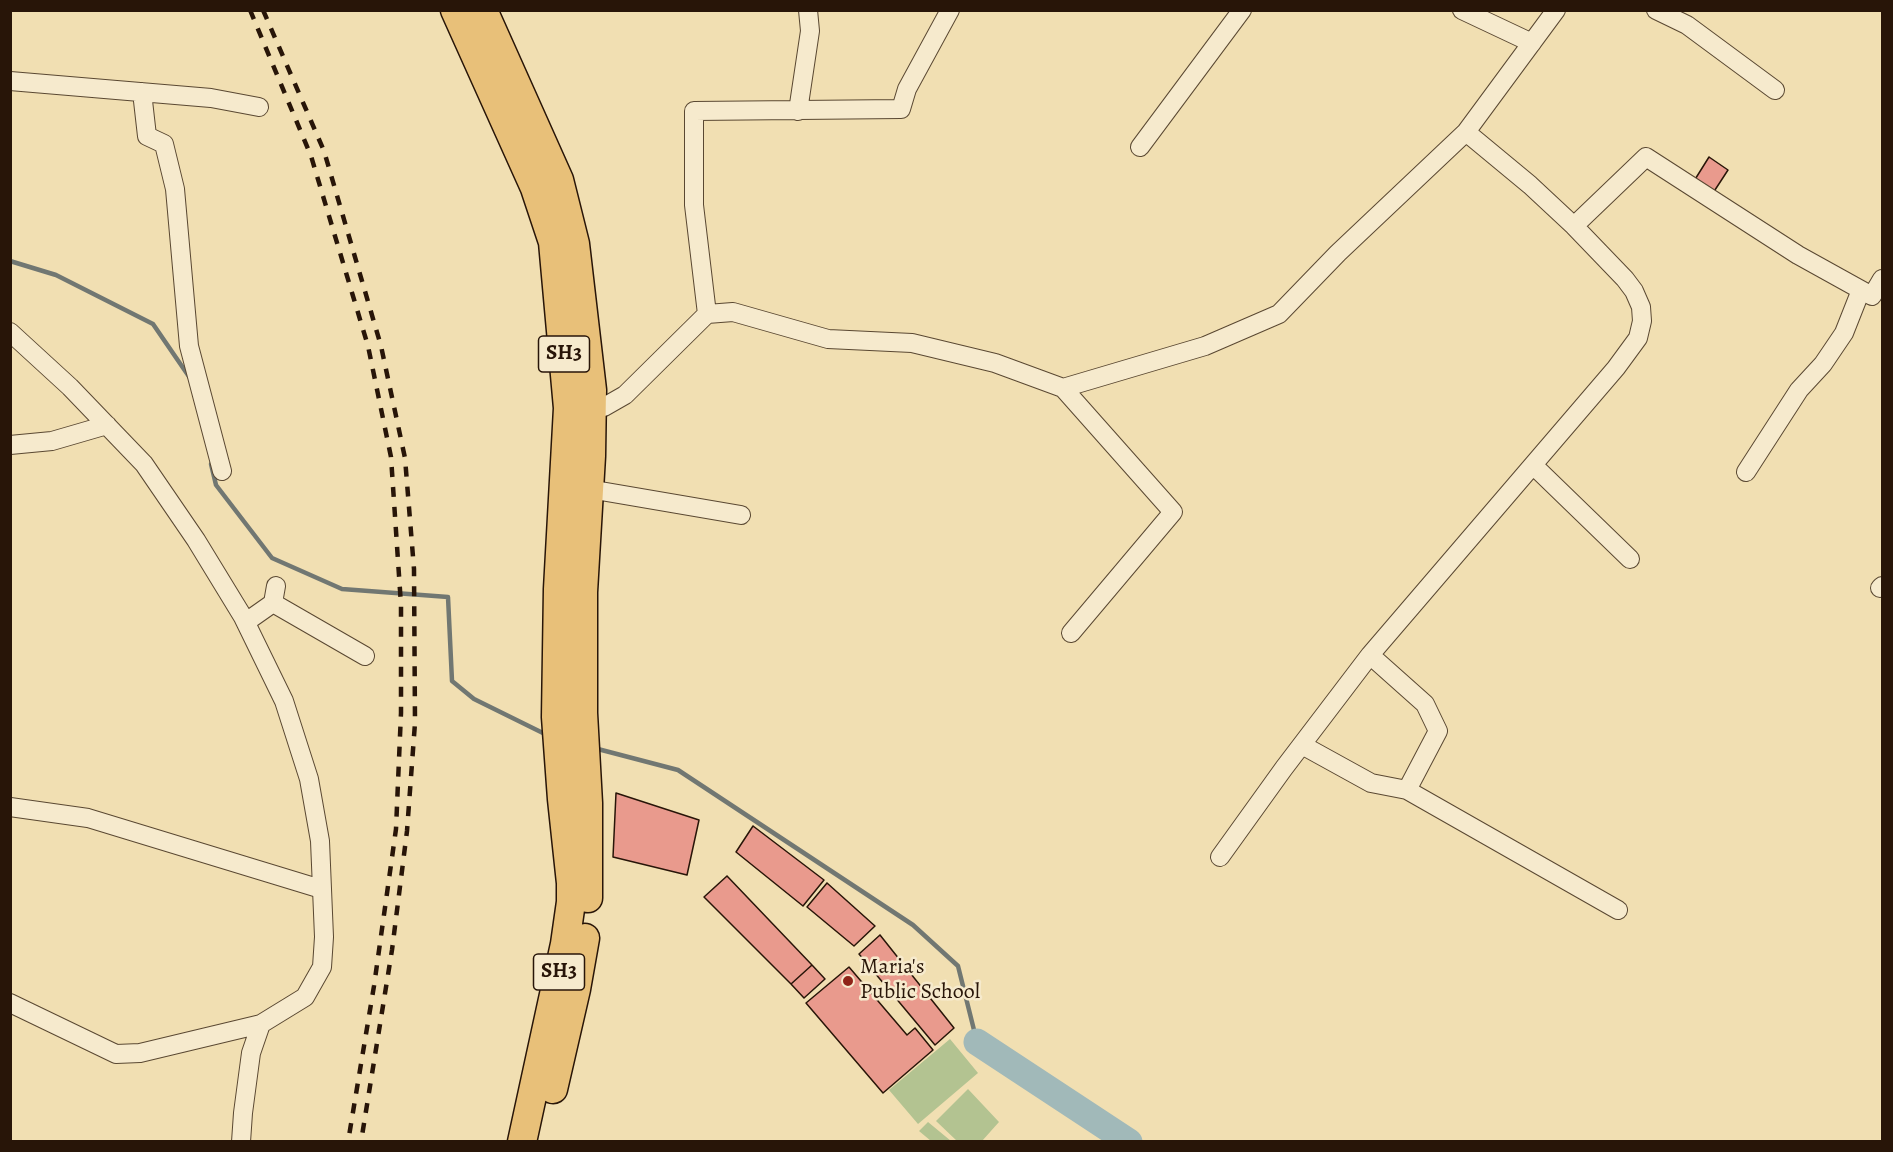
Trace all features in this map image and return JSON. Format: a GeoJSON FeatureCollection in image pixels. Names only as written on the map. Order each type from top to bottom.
{"type":"FeatureCollection","features":[{"type":"Feature","properties":{"kind":"main road","name":"SH3"},"geometry":{"type":"LineString","coordinates":[[455,10],[535,188],[553,242],[580,408],[589,489],[570,715]]}},
{"type":"Feature","properties":{"kind":"main road","name":"SH3"},"geometry":{"type":"LineString","coordinates":[[483,10],[559,180],[575,244],[592,390],[580,408],[558,589],[570,715],[575,801],[588,915],[576,989],[542,1142]]}},
{"type":"Feature","properties":{"kind":"main road","name":"SH3"},"geometry":{"type":"LineString","coordinates":[[522,1142],[570,918],[575,801]]}},
{"type":"Feature","properties":{"kind":"street"},"geometry":{"type":"LineString","coordinates":[[798,111],[810,31],[808,10]]}},
{"type":"Feature","properties":{"kind":"street"},"geometry":{"type":"LineString","coordinates":[[707,314],[694,205],[694,111],[901,109],[907,89],[950,10]]}},
{"type":"Feature","properties":{"kind":"street"},"geometry":{"type":"LineString","coordinates":[[1140,147],[1242,10]]}},
{"type":"Feature","properties":{"kind":"street"},"geometry":{"type":"LineString","coordinates":[[1462,10],[1532,43]]}},
{"type":"Feature","properties":{"kind":"street"},"geometry":{"type":"LineString","coordinates":[[1063,388],[1205,346],[1279,314],[1338,253],[1466,132],[1556,10]]}},
{"type":"Feature","properties":{"kind":"street"},"geometry":{"type":"LineString","coordinates":[[1656,10],[1687,25],[1775,90]]}},
{"type":"Feature","properties":{"kind":"street"},"geometry":{"type":"LineString","coordinates":[[10,81],[211,98],[259,107]]}},
{"type":"Feature","properties":{"kind":"street"},"geometry":{"type":"LineString","coordinates":[[142,92],[147,136],[164,144],[175,189],[189,346],[222,471]]}},
{"type":"Feature","properties":{"kind":"street"},"geometry":{"type":"LineString","coordinates":[[1220,857],[1370,655],[1616,368],[1638,338],[1642,321],[1641,307],[1634,291],[1625,279],[1574,226],[1530,185],[1466,132]]}},
{"type":"Feature","properties":{"kind":"street"},"geometry":{"type":"LineString","coordinates":[[1574,226],[1646,158],[1798,255],[1872,296],[1882,279]]}},
{"type":"Feature","properties":{"kind":"street"},"geometry":{"type":"LineString","coordinates":[[1746,472],[1799,390],[1823,364],[1844,333],[1861,290]]}},
{"type":"Feature","properties":{"kind":"street"},"geometry":{"type":"LineString","coordinates":[[580,408],[604,407],[625,395],[707,314],[733,312],[828,339],[912,343],[995,363],[1063,388],[1173,512],[1071,633]]}},
{"type":"Feature","properties":{"kind":"street"},"geometry":{"type":"LineString","coordinates":[[10,332],[70,387],[144,464],[196,540],[246,622],[284,701],[309,779],[320,841],[324,937],[322,967],[305,997],[261,1024],[140,1053],[116,1054],[10,1004]]}},
{"type":"Feature","properties":{"kind":"street"},"geometry":{"type":"LineString","coordinates":[[10,445],[52,441],[107,425]]}},
{"type":"Feature","properties":{"kind":"street"},"geometry":{"type":"LineString","coordinates":[[1533,465],[1630,559]]}},
{"type":"Feature","properties":{"kind":"street"},"geometry":{"type":"LineString","coordinates":[[589,489],[741,515]]}},
{"type":"Feature","properties":{"kind":"street"},"geometry":{"type":"LineString","coordinates":[[246,622],[274,595],[365,656]]}},
{"type":"Feature","properties":{"kind":"street"},"geometry":{"type":"LineString","coordinates":[[1370,655],[1425,704],[1438,731],[1407,790]]}},
{"type":"Feature","properties":{"kind":"street"},"geometry":{"type":"LineString","coordinates":[[1302,745],[1371,783],[1407,790],[1618,910]]}},
{"type":"Feature","properties":{"kind":"street"},"geometry":{"type":"LineString","coordinates":[[10,807],[88,818],[321,889]]}},
{"type":"Feature","properties":{"kind":"street"},"geometry":{"type":"LineString","coordinates":[[241,1142],[251,1053],[261,1024]]}},
{"type":"Feature","properties":{"kind":"green space"},"geometry":{"type":"Polygon","coordinates":[[[950,1039],[978,1073],[918,1124],[889,1090],[950,1039]]]}},
{"type":"Feature","properties":{"kind":"green space"},"geometry":{"type":"Polygon","coordinates":[[[968,1089],[999,1122],[982,1141],[957,1141],[936,1121],[968,1089]]]}},
{"type":"Feature","properties":{"kind":"green space"},"geometry":{"type":"Polygon","coordinates":[[[928,1122],[951,1141],[931,1141],[919,1131],[928,1122]]]}},
{"type":"Feature","properties":{"kind":"building"},"geometry":{"type":"Polygon","coordinates":[[[1709,157],[1728,170],[1713,193],[1694,181],[1709,157]]]}},
{"type":"Feature","properties":{"kind":"building"},"geometry":{"type":"Polygon","coordinates":[[[616,793],[699,820],[687,875],[613,857],[616,793]]]}},
{"type":"Feature","properties":{"kind":"building"},"geometry":{"type":"Polygon","coordinates":[[[753,826],[824,880],[803,906],[736,852],[753,826]]]}},
{"type":"Feature","properties":{"kind":"building"},"geometry":{"type":"Polygon","coordinates":[[[727,876],[812,965],[791,984],[704,897],[727,876]]]}},
{"type":"Feature","properties":{"kind":"building"},"geometry":{"type":"Polygon","coordinates":[[[827,883],[875,926],[854,946],[807,907],[827,883]]]}},
{"type":"Feature","properties":{"kind":"building"},"geometry":{"type":"Polygon","coordinates":[[[880,935],[954,1028],[935,1045],[859,954],[880,935]]]}},
{"type":"Feature","properties":{"kind":"building"},"geometry":{"type":"Polygon","coordinates":[[[812,965],[825,979],[804,998],[791,984],[812,965]]]}},
{"type":"Feature","properties":{"kind":"building"},"geometry":{"type":"Polygon","coordinates":[[[849,967],[907,1035],[915,1028],[933,1050],[883,1093],[806,1003],[849,967]]]}},
{"type":"Feature","properties":{"kind":"waterway"},"geometry":{"type":"LineString","coordinates":[[10,261],[56,275],[153,324],[190,378]]}},
{"type":"Feature","properties":{"kind":"waterway"},"geometry":{"type":"LineString","coordinates":[[211,464],[216,485],[272,558],[342,589],[448,597],[452,681],[474,699],[549,736]]}},
{"type":"Feature","properties":{"kind":"waterway"},"geometry":{"type":"LineString","coordinates":[[594,748],[678,770],[913,925],[958,966],[977,1042]]}},
{"type":"Feature","properties":{"kind":"waterway"},"geometry":{"type":"LineString","coordinates":[[977,1042],[1129,1142]]}},
{"type":"Feature","properties":{"kind":"railway"},"geometry":{"type":"LineString","coordinates":[[250,10],[311,156],[368,346],[391,457],[401,605],[401,713],[396,829],[374,986],[348,1142]]}},
{"type":"Feature","properties":{"kind":"railway"},"geometry":{"type":"LineString","coordinates":[[263,10],[324,151],[381,346],[405,458],[414,569],[415,723],[407,831],[392,950],[361,1142]]}},
{"type":"Feature","properties":{"kind":"place","name":"Maria's Public School"},"geometry":{"type":"Point","coordinates":[848,981]}}]}
